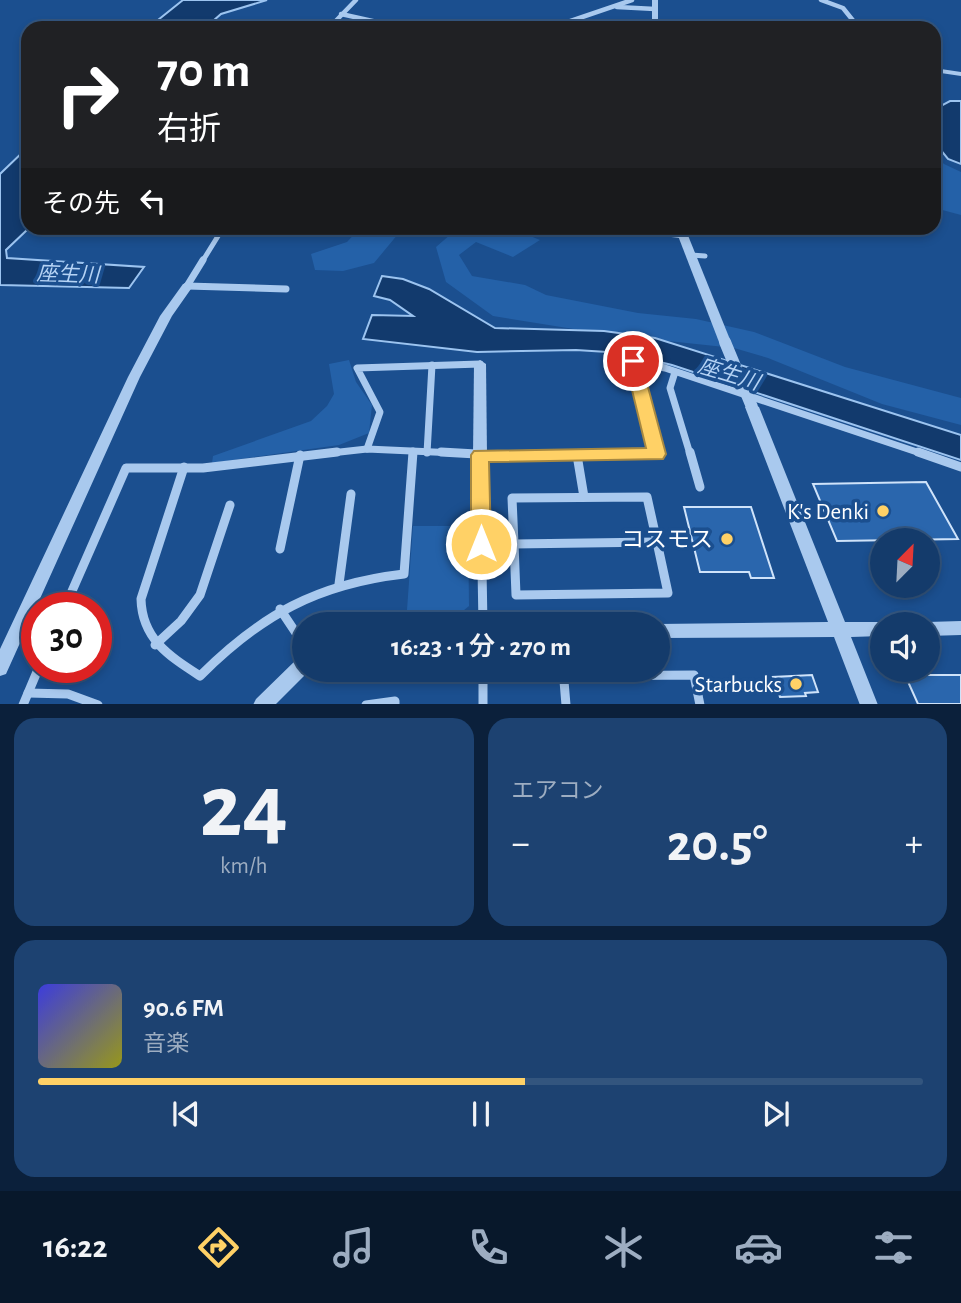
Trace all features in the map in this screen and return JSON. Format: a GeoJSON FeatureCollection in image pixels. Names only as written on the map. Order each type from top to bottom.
{"type":"FeatureCollection","features":[{"type":"Feature","properties":{"kind":"street"},"geometry":{"type":"LineString","coordinates":[[335,21],[356,0]]}},
{"type":"Feature","properties":{"kind":"street"},"geometry":{"type":"LineString","coordinates":[[572,21],[632,0]]}},
{"type":"Feature","properties":{"kind":"street"},"geometry":{"type":"LineString","coordinates":[[655,0],[655,21]]}},
{"type":"Feature","properties":{"kind":"street"},"geometry":{"type":"LineString","coordinates":[[821,0],[843,8],[853,21]]}},
{"type":"Feature","properties":{"kind":"street"},"geometry":{"type":"LineString","coordinates":[[612,6],[655,9]]}},
{"type":"Feature","properties":{"kind":"street"},"geometry":{"type":"LineString","coordinates":[[341,14],[372,21]]}},
{"type":"Feature","properties":{"kind":"street"},"geometry":{"type":"LineString","coordinates":[[941,71],[961,74]]}},
{"type":"Feature","properties":{"kind":"street"},"geometry":{"type":"LineString","coordinates":[[0,668],[134,377],[166,316],[219,235]]}},
{"type":"Feature","properties":{"kind":"street"},"geometry":{"type":"LineString","coordinates":[[683,235],[869,704]]}},
{"type":"Feature","properties":{"kind":"street"},"geometry":{"type":"LineString","coordinates":[[691,255],[705,256]]}},
{"type":"Feature","properties":{"kind":"street"},"geometry":{"type":"LineString","coordinates":[[187,286],[286,289]]}},
{"type":"Feature","properties":{"kind":"street"},"geometry":{"type":"LineString","coordinates":[[72,592],[126,468],[184,467],[367,449],[480,455],[657,454],[633,361],[675,372],[961,467]]}},
{"type":"Feature","properties":{"kind":"street"},"geometry":{"type":"LineString","coordinates":[[367,449],[380,412],[357,368],[480,364],[483,612]]}},
{"type":"Feature","properties":{"kind":"street"},"geometry":{"type":"LineString","coordinates":[[427,453],[432,366]]}},
{"type":"Feature","properties":{"kind":"street"},"geometry":{"type":"LineString","coordinates":[[675,372],[670,388],[699,487]]}},
{"type":"Feature","properties":{"kind":"street"},"geometry":{"type":"LineString","coordinates":[[184,467],[141,599],[143,626],[155,645],[200,676],[245,632],[280,609],[339,584],[404,574],[413,452]]}},
{"type":"Feature","properties":{"kind":"street"},"geometry":{"type":"LineString","coordinates":[[280,549],[300,455]]}},
{"type":"Feature","properties":{"kind":"street"},"geometry":{"type":"LineString","coordinates":[[577,455],[584,497]]}},
{"type":"Feature","properties":{"kind":"street"},"geometry":{"type":"LineString","coordinates":[[339,584],[351,494]]}},
{"type":"Feature","properties":{"kind":"street"},"geometry":{"type":"LineString","coordinates":[[584,497],[648,497],[668,593],[516,595],[512,498],[584,497]]}},
{"type":"Feature","properties":{"kind":"street"},"geometry":{"type":"LineString","coordinates":[[155,645],[181,621],[200,596],[230,505]]}},
{"type":"Feature","properties":{"kind":"street"},"geometry":{"type":"LineString","coordinates":[[481,544],[657,542]]}},
{"type":"Feature","properties":{"kind":"street"},"geometry":{"type":"LineString","coordinates":[[280,609],[292,627]]}},
{"type":"Feature","properties":{"kind":"street"},"geometry":{"type":"LineString","coordinates":[[940,629],[961,628]]}},
{"type":"Feature","properties":{"kind":"street"},"geometry":{"type":"LineString","coordinates":[[670,631],[870,629]]}},
{"type":"Feature","properties":{"kind":"street"},"geometry":{"type":"LineString","coordinates":[[566,704],[564,681],[568,676],[694,675],[700,704]]}},
{"type":"Feature","properties":{"kind":"street"},"geometry":{"type":"LineString","coordinates":[[263,704],[292,676]]}},
{"type":"Feature","properties":{"kind":"street"},"geometry":{"type":"LineString","coordinates":[[483,682],[483,704]]}},
{"type":"Feature","properties":{"kind":"street"},"geometry":{"type":"LineString","coordinates":[[23,704],[32,683]]}},
{"type":"Feature","properties":{"kind":"street"},"geometry":{"type":"LineString","coordinates":[[28,693],[68,694],[95,704]]}},
{"type":"Feature","properties":{"kind":"street"},"geometry":{"type":"LineString","coordinates":[[370,704],[386,700],[395,701],[395,704]]}},
{"type":"Feature","properties":{"kind":"shaded area"},"geometry":{"type":"Polygon","coordinates":[[[941,161],[961,172],[961,215],[941,210],[941,161]]]}},
{"type":"Feature","properties":{"kind":"shaded area"},"geometry":{"type":"Polygon","coordinates":[[[354,235],[397,235],[374,263],[343,271],[315,270],[311,254],[347,242],[354,235]]]}},
{"type":"Feature","properties":{"kind":"shaded area"},"geometry":{"type":"Polygon","coordinates":[[[450,235],[528,235],[540,240],[513,257],[476,242],[459,255],[472,276],[525,285],[546,295],[638,313],[696,319],[754,332],[845,367],[961,398],[961,425],[882,404],[768,358],[734,348],[611,335],[493,316],[446,282],[436,247],[450,235]]]}},
{"type":"Feature","properties":{"kind":"shaded area"},"geometry":{"type":"Polygon","coordinates":[[[349,360],[356,382],[372,405],[369,433],[339,445],[212,463],[213,456],[311,421],[327,406],[334,394],[329,364],[349,360]]]}},
{"type":"Feature","properties":{"kind":"shaded area"},"geometry":{"type":"Polygon","coordinates":[[[413,526],[468,526],[469,606],[462,612],[407,612],[413,526]]]}},
{"type":"Feature","properties":{"kind":"water"},"geometry":{"type":"Polygon","coordinates":[[[183,0],[267,0],[221,14],[213,21],[157,21],[183,0]]]}},
{"type":"Feature","properties":{"kind":"water"},"geometry":{"type":"Polygon","coordinates":[[[950,101],[961,101],[961,164],[948,159],[941,150],[941,106],[950,101]]]}},
{"type":"Feature","properties":{"kind":"water","name":"座生川"},"geometry":{"type":"Polygon","coordinates":[[[21,154],[22,235],[6,250],[7,258],[144,267],[129,288],[0,285],[0,174],[21,154]]]}},
{"type":"Feature","properties":{"kind":"water","name":"座生川"},"geometry":{"type":"Polygon","coordinates":[[[382,276],[403,279],[429,289],[495,328],[604,331],[655,338],[961,435],[961,460],[672,365],[623,353],[576,350],[477,352],[363,339],[372,315],[413,316],[390,300],[374,296],[382,276]]]}},
{"type":"Feature","properties":{"kind":"building","name":"K's Denki"},"geometry":{"type":"Polygon","coordinates":[[[926,482],[958,539],[940,539],[940,528],[870,528],[870,540],[837,541],[813,484],[926,482]]]}},
{"type":"Feature","properties":{"kind":"building","name":"コスモス"},"geometry":{"type":"Polygon","coordinates":[[[684,507],[751,507],[774,578],[751,578],[749,572],[700,572],[684,507]]]}},
{"type":"Feature","properties":{"kind":"building","name":"Starbucks"},"geometry":{"type":"Polygon","coordinates":[[[812,675],[818,692],[805,693],[806,696],[780,697],[773,677],[812,675]]]}},
{"type":"Feature","properties":{"kind":"building"},"geometry":{"type":"Polygon","coordinates":[[[940,675],[961,675],[961,704],[918,704],[908,682],[940,682],[940,675]]]}},
{"type":"Feature","properties":{"kind":"place","name":"K's Denki"},"geometry":{"type":"Point","coordinates":[883,511]}},
{"type":"Feature","properties":{"kind":"place","name":"コスモス"},"geometry":{"type":"Point","coordinates":[727,539]}},
{"type":"Feature","properties":{"kind":"place","name":"Starbucks"},"geometry":{"type":"Point","coordinates":[796,684]}},
{"type":"Feature","properties":{"kind":"route"},"geometry":{"type":"LineString","coordinates":[[481,544],[480,455],[657,454],[633,361]]}}]}
